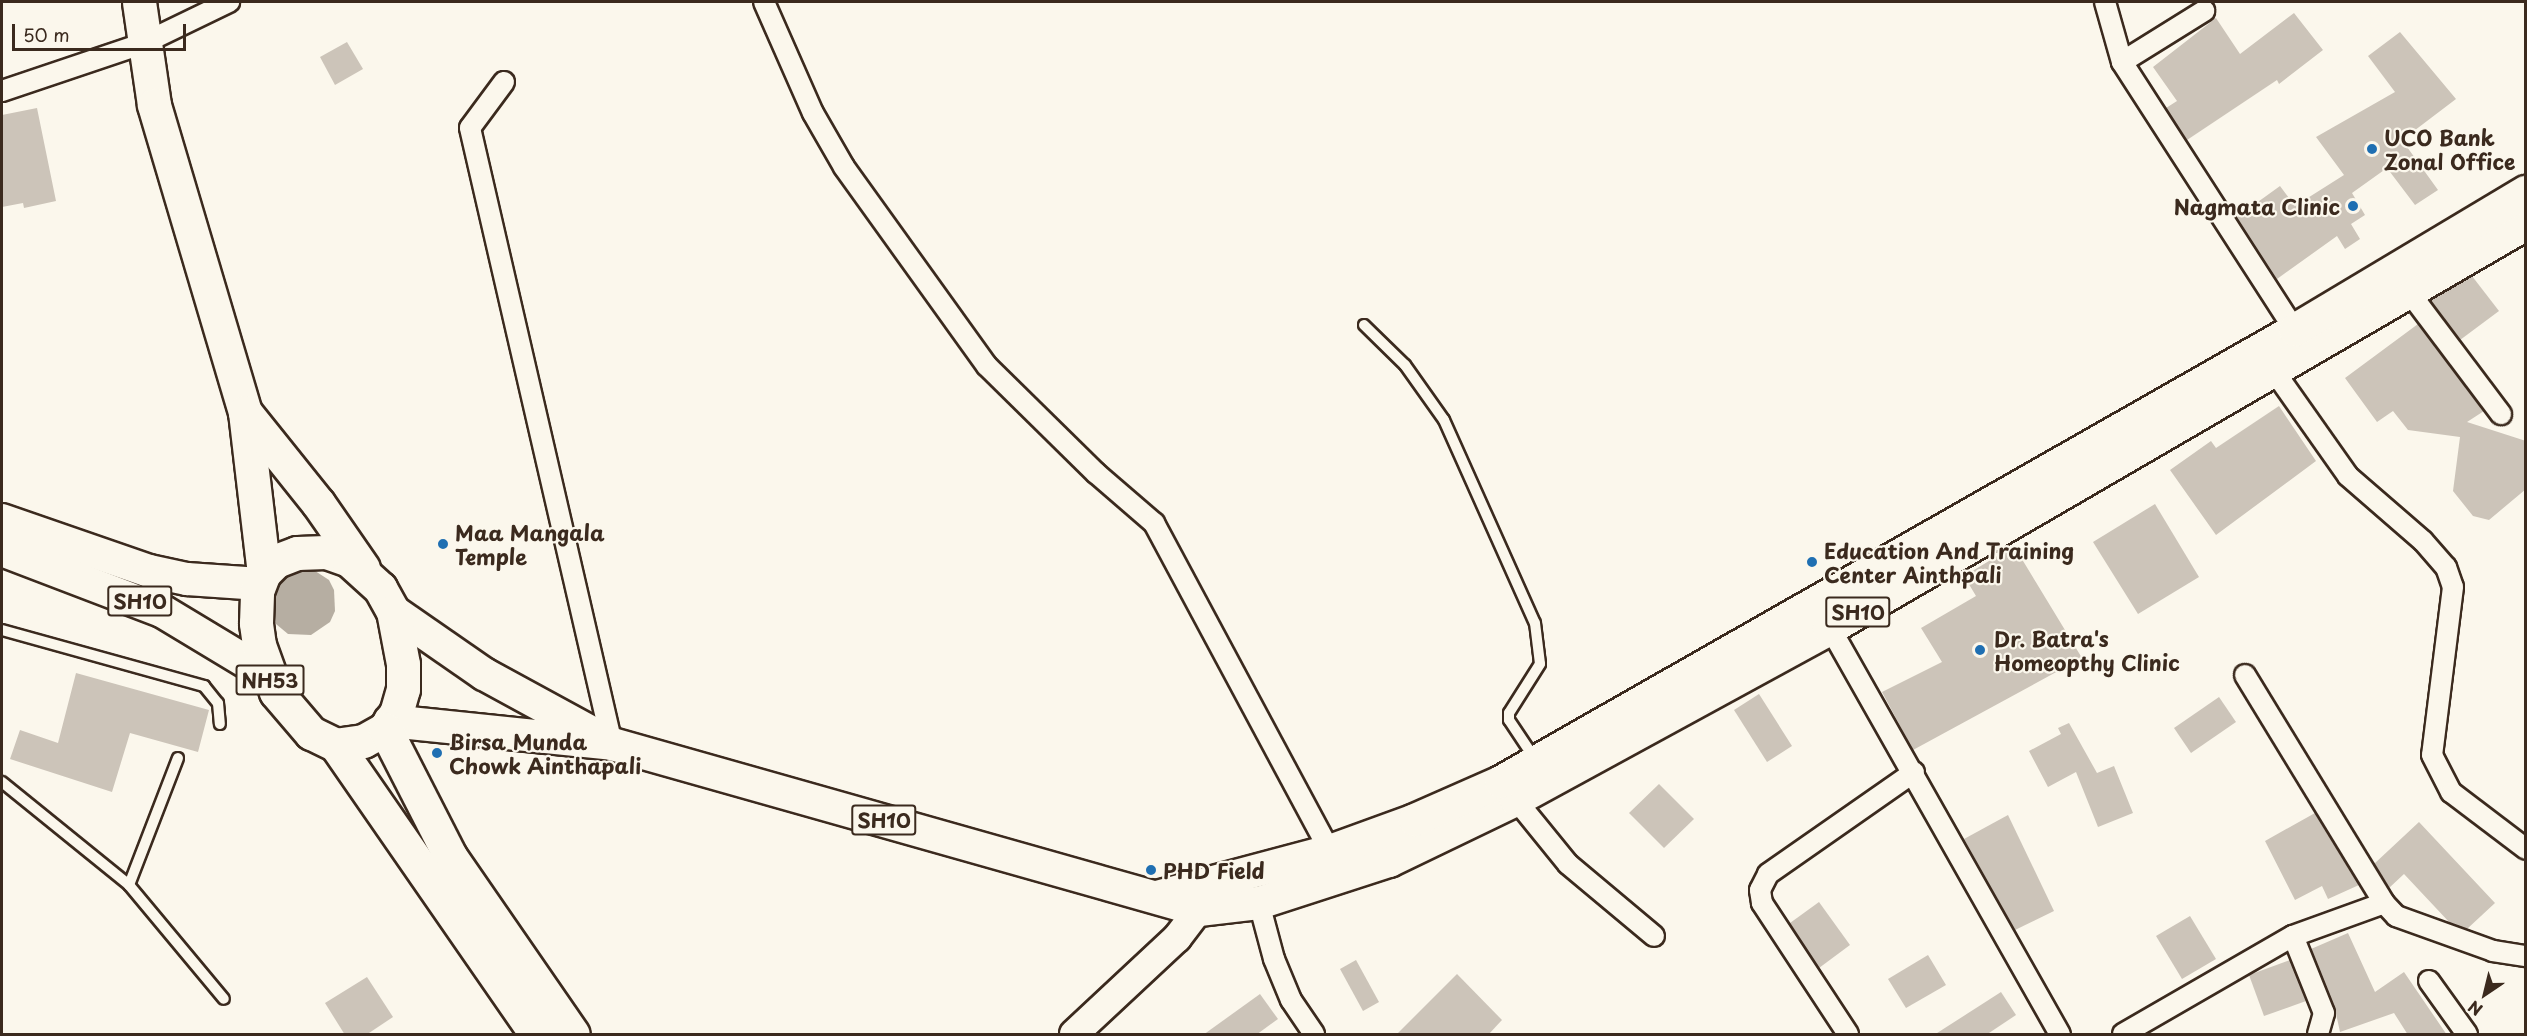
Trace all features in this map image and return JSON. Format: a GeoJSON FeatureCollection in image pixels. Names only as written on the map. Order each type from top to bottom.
{"type":"FeatureCollection","features":[{"type":"Feature","properties":{"kind":"highway","name":"NH53"},"geometry":{"type":"LineString","coordinates":[[139,2],[142,44],[154,105],[245,412],[262,579],[256,623],[268,675],[297,720],[311,733],[336,745],[536,1035]]}},
{"type":"Feature","properties":{"kind":"highway","name":"NH53"},"geometry":{"type":"LineString","coordinates":[[245,412],[318,503],[393,610],[401,638],[403,688],[387,725]]}},
{"type":"Feature","properties":{"kind":"highway","name":"NH53"},"geometry":{"type":"LineString","coordinates":[[262,579],[276,561],[297,553],[326,552],[365,572]]}},
{"type":"Feature","properties":{"kind":"highway"},"geometry":{"type":"LineString","coordinates":[[336,745],[363,741],[387,725],[450,856],[573,1035]]}},
{"type":"Feature","properties":{"kind":"main road","name":"SH10"},"geometry":{"type":"LineString","coordinates":[[1156,897],[1330,851],[1415,820],[1537,762],[1818,599],[2295,330],[2526,192]]}},
{"type":"Feature","properties":{"kind":"main road","name":"SH10"},"geometry":{"type":"LineString","coordinates":[[387,725],[612,744],[1199,910],[1259,903],[1389,861],[1516,801],[1829,628],[2526,224]]}},
{"type":"Feature","properties":{"kind":"main road","name":"SH10"},"geometry":{"type":"LineString","coordinates":[[2,520],[177,577],[262,579]]}},
{"type":"Feature","properties":{"kind":"main road","name":"SH10"},"geometry":{"type":"LineString","coordinates":[[2,550],[162,611],[268,675]]}},
{"type":"Feature","properties":{"kind":"main road","name":"SH10"},"geometry":{"type":"LineString","coordinates":[[393,610],[484,674],[612,744]]}},
{"type":"Feature","properties":{"kind":"main road"},"geometry":{"type":"LineString","coordinates":[[1078,1032],[1177,938],[1219,882]]}},
{"type":"Feature","properties":{"kind":"street"},"geometry":{"type":"LineString","coordinates":[[2,91],[142,44],[230,2]]}},
{"type":"Feature","properties":{"kind":"street"},"geometry":{"type":"LineString","coordinates":[[764,2],[813,113],[844,167],[987,366],[1096,473],[1154,523],[1330,851]]}},
{"type":"Feature","properties":{"kind":"street"},"geometry":{"type":"LineString","coordinates":[[2105,2],[2122,62],[2295,330]]}},
{"type":"Feature","properties":{"kind":"street"},"geometry":{"type":"LineString","coordinates":[[2122,62],[2204,11]]}},
{"type":"Feature","properties":{"kind":"street"},"geometry":{"type":"LineString","coordinates":[[504,82],[470,128],[612,744]]}},
{"type":"Feature","properties":{"kind":"street"},"geometry":{"type":"LineString","coordinates":[[2409,292],[2501,414]]}},
{"type":"Feature","properties":{"kind":"street"},"geometry":{"type":"LineString","coordinates":[[2274,370],[2348,476],[2423,541],[2446,567],[2453,587],[2432,755],[2451,792],[2526,849]]}},
{"type":"Feature","properties":{"kind":"street"},"geometry":{"type":"LineString","coordinates":[[1818,599],[1829,628],[1914,772],[2060,1035]]}},
{"type":"Feature","properties":{"kind":"street"},"geometry":{"type":"LineString","coordinates":[[2245,675],[2384,903],[2396,916],[2493,951],[2526,956]]}},
{"type":"Feature","properties":{"kind":"street"},"geometry":{"type":"LineString","coordinates":[[1848,1035],[1762,903],[1760,890],[1768,874],[1914,772]]}},
{"type":"Feature","properties":{"kind":"street"},"geometry":{"type":"LineString","coordinates":[[1516,801],[1569,864],[1654,936]]}},
{"type":"Feature","properties":{"kind":"street"},"geometry":{"type":"LineString","coordinates":[[1259,903],[1274,959],[1291,1000],[1314,1035]]}},
{"type":"Feature","properties":{"kind":"street"},"geometry":{"type":"LineString","coordinates":[[2124,1035],[2293,936],[2384,903]]}},
{"type":"Feature","properties":{"kind":"street"},"geometry":{"type":"LineString","coordinates":[[2293,936],[2325,1013],[2318,1035]]}},
{"type":"Feature","properties":{"kind":"street"},"geometry":{"type":"LineString","coordinates":[[2429,981],[2467,1035]]}},
{"type":"Feature","properties":{"kind":"lane"},"geometry":{"type":"LineString","coordinates":[[1364,325],[1405,365],[1444,420],[1535,623],[1540,664],[1509,713],[1509,720],[1537,762]]}},
{"type":"Feature","properties":{"kind":"lane"},"geometry":{"type":"LineString","coordinates":[[2,630],[204,686],[218,703],[220,724]]}},
{"type":"Feature","properties":{"kind":"lane"},"geometry":{"type":"LineString","coordinates":[[129,885],[178,758]]}},
{"type":"Feature","properties":{"kind":"lane"},"geometry":{"type":"LineString","coordinates":[[2,782],[129,885],[224,999]]}},
{"type":"Feature","properties":{"kind":"shaded area"},"geometry":{"type":"Polygon","coordinates":[[[309,567],[329,580],[334,590],[335,611],[330,622],[311,635],[288,634],[270,619],[276,575],[309,567]]]}},
{"type":"Feature","properties":{"kind":"building"},"geometry":{"type":"Polygon","coordinates":[[[2294,13],[2323,50],[2279,84],[2277,80],[2187,140],[2166,108],[2177,101],[2153,67],[2216,18],[2240,54],[2294,13]]]}},
{"type":"Feature","properties":{"kind":"building"},"geometry":{"type":"Polygon","coordinates":[[[2400,32],[2456,99],[2402,140],[2438,190],[2415,205],[2387,168],[2352,193],[2365,215],[2351,224],[2360,239],[2345,249],[2337,236],[2277,279],[2237,217],[2280,186],[2295,206],[2344,175],[2316,137],[2395,92],[2368,56],[2400,32]]]}},
{"type":"Feature","properties":{"kind":"building"},"geometry":{"type":"Polygon","coordinates":[[[347,42],[363,69],[335,85],[320,57],[347,42]]]}},
{"type":"Feature","properties":{"kind":"building"},"geometry":{"type":"Polygon","coordinates":[[[37,108],[56,201],[24,208],[23,203],[2,207],[2,115],[37,108]]]}},
{"type":"Feature","properties":{"kind":"building"},"geometry":{"type":"Polygon","coordinates":[[[2472,276],[2499,311],[2460,340],[2430,300],[2472,276]]]}},
{"type":"Feature","properties":{"kind":"building"},"geometry":{"type":"Polygon","coordinates":[[[2418,324],[2484,411],[2467,422],[2526,441],[2526,489],[2489,520],[2473,516],[2453,491],[2460,437],[2408,430],[2393,411],[2377,422],[2345,378],[2418,324]]]}},
{"type":"Feature","properties":{"kind":"building"},"geometry":{"type":"Polygon","coordinates":[[[2279,406],[2316,461],[2216,535],[2170,470],[2211,441],[2216,448],[2279,406]]]}},
{"type":"Feature","properties":{"kind":"building"},"geometry":{"type":"Polygon","coordinates":[[[2155,504],[2199,577],[2138,614],[2093,542],[2155,504]]]}},
{"type":"Feature","properties":{"kind":"building"},"geometry":{"type":"Polygon","coordinates":[[[2014,546],[2082,658],[1913,750],[1882,692],[1942,662],[1921,628],[1976,596],[1964,576],[2014,546]]]}},
{"type":"Feature","properties":{"kind":"building"},"geometry":{"type":"Polygon","coordinates":[[[76,673],[209,710],[198,752],[130,733],[112,792],[10,759],[20,730],[58,743],[76,673]]]}},
{"type":"Feature","properties":{"kind":"building"},"geometry":{"type":"Polygon","coordinates":[[[1759,694],[1792,746],[1767,762],[1734,710],[1759,694]]]}},
{"type":"Feature","properties":{"kind":"building"},"geometry":{"type":"Polygon","coordinates":[[[2219,697],[2236,722],[2191,753],[2174,728],[2219,697]]]}},
{"type":"Feature","properties":{"kind":"building"},"geometry":{"type":"Polygon","coordinates":[[[2069,723],[2097,773],[2114,766],[2133,813],[2098,827],[2076,772],[2048,787],[2029,751],[2061,734],[2058,728],[2069,723]]]}},
{"type":"Feature","properties":{"kind":"building"},"geometry":{"type":"Polygon","coordinates":[[[1659,784],[1694,819],[1664,848],[1629,813],[1659,784]]]}},
{"type":"Feature","properties":{"kind":"building"},"geometry":{"type":"Polygon","coordinates":[[[2315,813],[2359,885],[2328,899],[2322,886],[2295,900],[2265,841],[2315,813]]]}},
{"type":"Feature","properties":{"kind":"building"},"geometry":{"type":"Polygon","coordinates":[[[2008,815],[2054,911],[2015,930],[1964,839],[2008,815]]]}},
{"type":"Feature","properties":{"kind":"building"},"geometry":{"type":"Polygon","coordinates":[[[2419,822],[2495,903],[2467,929],[2450,923],[2404,874],[2389,888],[2374,864],[2419,822]]]}},
{"type":"Feature","properties":{"kind":"building"},"geometry":{"type":"Polygon","coordinates":[[[1819,902],[1850,945],[1819,968],[1790,923],[1819,902]]]}},
{"type":"Feature","properties":{"kind":"building"},"geometry":{"type":"Polygon","coordinates":[[[2190,916],[2216,959],[2182,979],[2156,936],[2190,916]]]}},
{"type":"Feature","properties":{"kind":"building"},"geometry":{"type":"Polygon","coordinates":[[[2348,933],[2375,992],[2404,972],[2447,1035],[2408,1035],[2394,1013],[2340,1032],[2335,1009],[2311,949],[2348,933]]]}},
{"type":"Feature","properties":{"kind":"building"},"geometry":{"type":"Polygon","coordinates":[[[1928,955],[1946,985],[1906,1008],[1888,979],[1928,955]]]}},
{"type":"Feature","properties":{"kind":"building"},"geometry":{"type":"Polygon","coordinates":[[[1356,960],[1379,1002],[1363,1011],[1340,969],[1356,960]]]}},
{"type":"Feature","properties":{"kind":"building"},"geometry":{"type":"Polygon","coordinates":[[[2290,960],[2306,1001],[2264,1016],[2249,975],[2290,960]]]}},
{"type":"Feature","properties":{"kind":"building"},"geometry":{"type":"Polygon","coordinates":[[[1457,974],[1502,1020],[1488,1035],[1396,1035],[1457,974]]]}},
{"type":"Feature","properties":{"kind":"building"},"geometry":{"type":"Polygon","coordinates":[[[367,977],[393,1017],[366,1035],[345,1035],[325,1003],[367,977]]]}},
{"type":"Feature","properties":{"kind":"building"},"geometry":{"type":"Polygon","coordinates":[[[2001,992],[2016,1015],[1986,1035],[1934,1035],[2001,992]]]}},
{"type":"Feature","properties":{"kind":"building"},"geometry":{"type":"Polygon","coordinates":[[[1260,994],[1278,1019],[1256,1035],[1203,1035],[1260,994]]]}},
{"type":"Feature","properties":{"kind":"place","name":"UCO Bank Zonal Office"},"geometry":{"type":"Point","coordinates":[2372,149]}},
{"type":"Feature","properties":{"kind":"place","name":"Nagmata Clinic"},"geometry":{"type":"Point","coordinates":[2353,206]}},
{"type":"Feature","properties":{"kind":"place","name":"Maa Mangala Temple"},"geometry":{"type":"Point","coordinates":[443,544]}},
{"type":"Feature","properties":{"kind":"place","name":"Education And Training Center Ainthpali"},"geometry":{"type":"Point","coordinates":[1812,562]}},
{"type":"Feature","properties":{"kind":"place","name":"Dr. Batra's Homeopthy Clinic"},"geometry":{"type":"Point","coordinates":[1980,650]}},
{"type":"Feature","properties":{"kind":"place","name":"Birsa Munda Chowk Ainthapali"},"geometry":{"type":"Point","coordinates":[437,753]}},
{"type":"Feature","properties":{"kind":"place","name":"PHD Field"},"geometry":{"type":"Point","coordinates":[1151,870]}}]}
